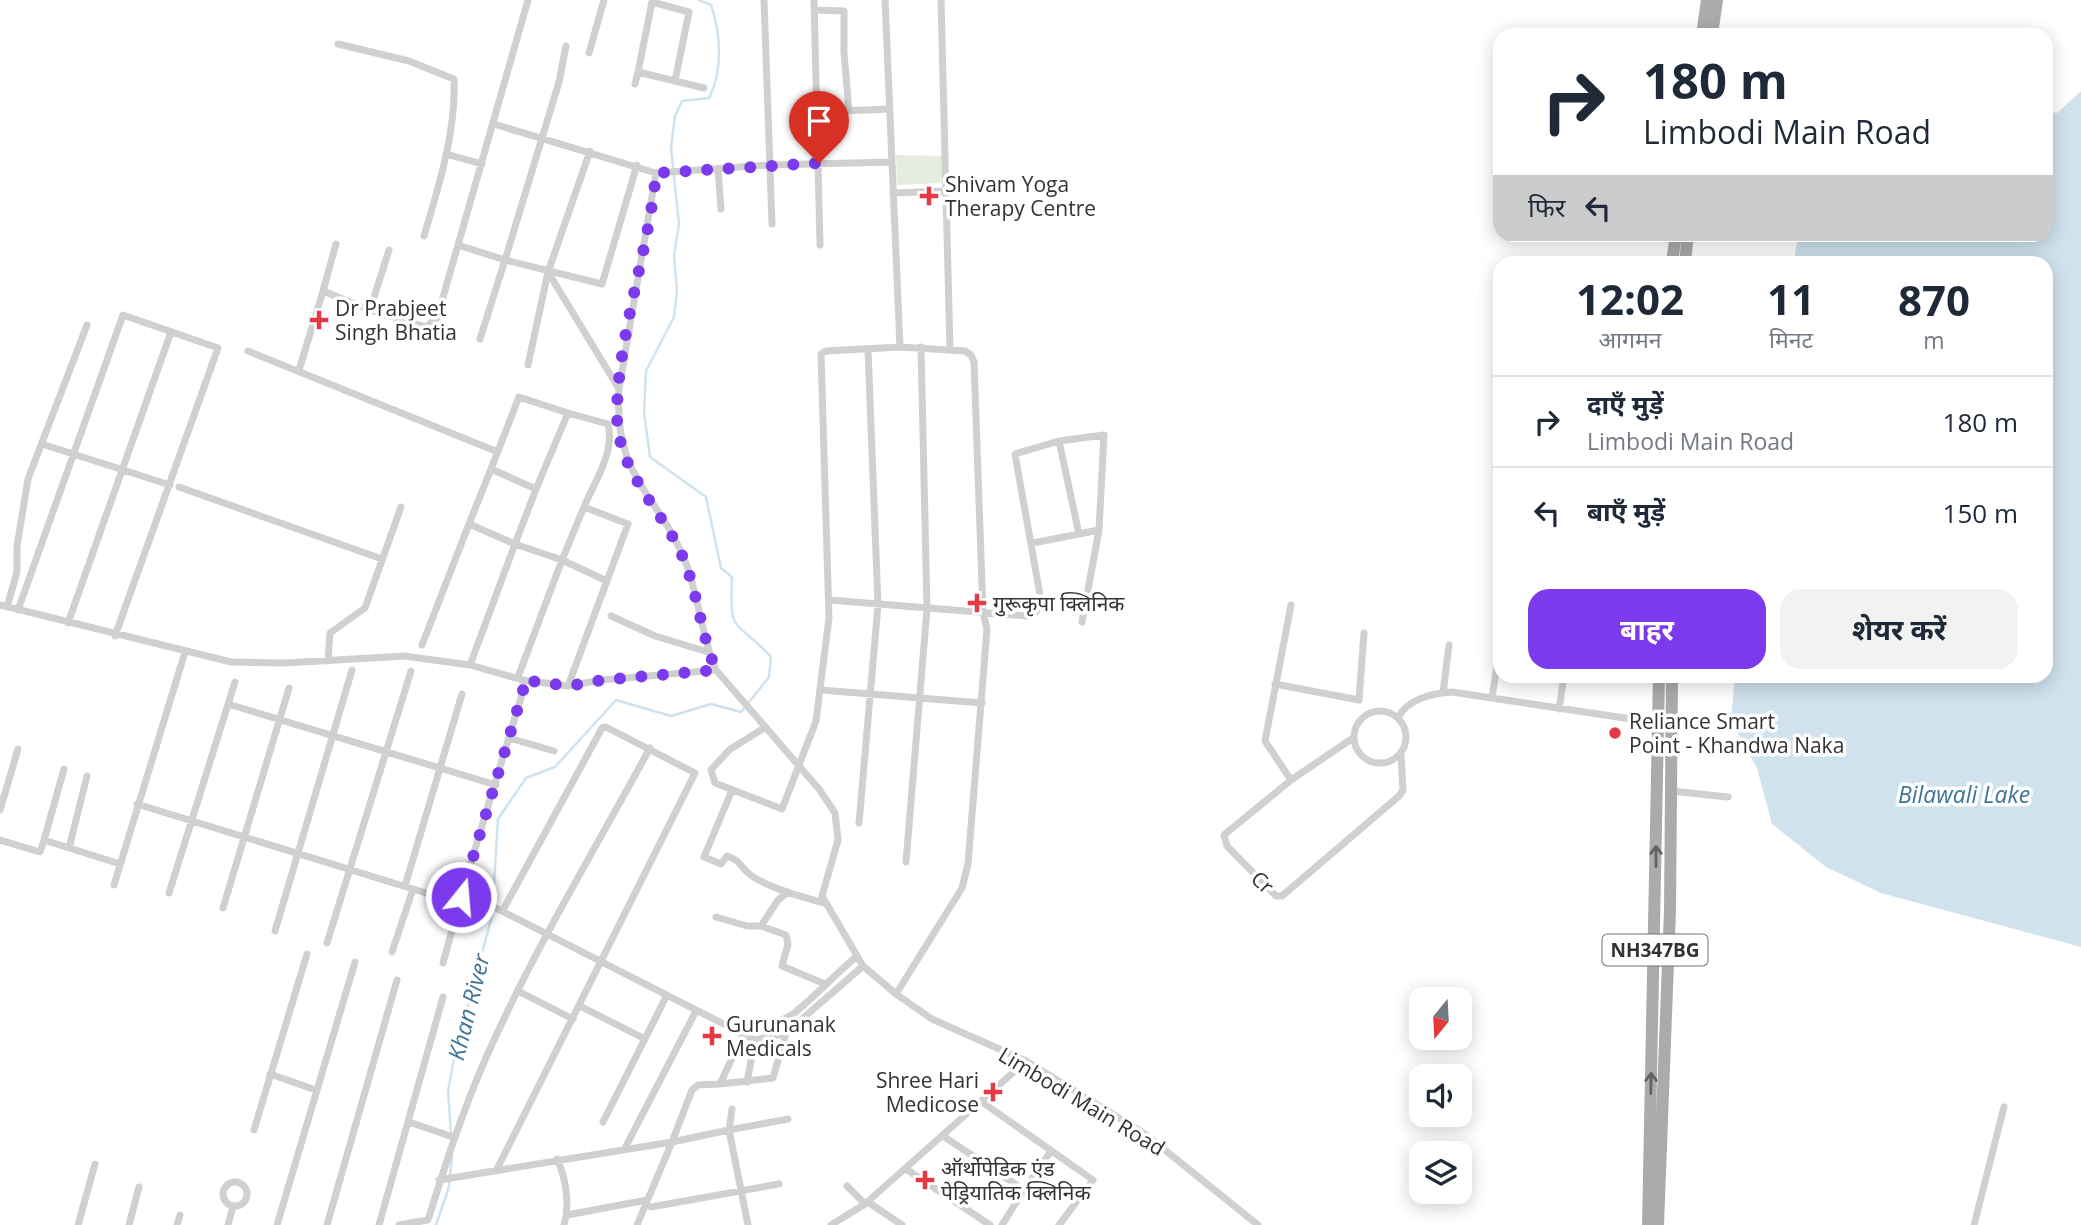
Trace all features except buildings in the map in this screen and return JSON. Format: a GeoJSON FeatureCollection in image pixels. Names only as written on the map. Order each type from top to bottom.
{"type":"FeatureCollection","features":[{"type":"Feature","properties":{"kind":"main road"},"geometry":{"type":"LineString","coordinates":[[1703,28],[1706,0]]}},
{"type":"Feature","properties":{"kind":"main road"},"geometry":{"type":"LineString","coordinates":[[1713,28],[1717,0]]}},
{"type":"Feature","properties":{"kind":"main road","name":"NH347BG"},"geometry":{"type":"LineString","coordinates":[[1658,1225],[1670,910],[1671,791],[1660,683]]}},
{"type":"Feature","properties":{"kind":"main road","name":"NH347BG"},"geometry":{"type":"LineString","coordinates":[[1648,1225],[1665,725],[1671,683]]}},
{"type":"Feature","properties":{"kind":"street"},"geometry":{"type":"LineString","coordinates":[[323,291],[418,326],[431,326],[437,318],[528,0]]}},
{"type":"Feature","properties":{"kind":"street"},"geometry":{"type":"LineString","coordinates":[[589,53],[604,0]]}},
{"type":"Feature","properties":{"kind":"street"},"geometry":{"type":"LineString","coordinates":[[764,0],[772,224]]}},
{"type":"Feature","properties":{"kind":"street"},"geometry":{"type":"LineString","coordinates":[[814,0],[820,244]]}},
{"type":"Feature","properties":{"kind":"street"},"geometry":{"type":"LineString","coordinates":[[885,0],[900,347]]}},
{"type":"Feature","properties":{"kind":"street"},"geometry":{"type":"LineString","coordinates":[[941,0],[950,349]]}},
{"type":"Feature","properties":{"kind":"street"},"geometry":{"type":"LineString","coordinates":[[635,84],[652,1],[689,12],[675,81]]}},
{"type":"Feature","properties":{"kind":"street"},"geometry":{"type":"LineString","coordinates":[[814,10],[844,11],[849,111]]}},
{"type":"Feature","properties":{"kind":"street"},"geometry":{"type":"LineString","coordinates":[[338,44],[410,61],[454,79],[455,104],[446,154],[424,236]]}},
{"type":"Feature","properties":{"kind":"street"},"geometry":{"type":"LineString","coordinates":[[480,338],[559,82],[566,46]]}},
{"type":"Feature","properties":{"kind":"street"},"geometry":{"type":"LineString","coordinates":[[638,72],[704,88]]}},
{"type":"Feature","properties":{"kind":"street"},"geometry":{"type":"LineString","coordinates":[[818,112],[890,109]]}},
{"type":"Feature","properties":{"kind":"street"},"geometry":{"type":"LineString","coordinates":[[494,124],[637,165],[656,173],[769,165],[892,162]]}},
{"type":"Feature","properties":{"kind":"street"},"geometry":{"type":"LineString","coordinates":[[528,365],[548,272],[590,151]]}},
{"type":"Feature","properties":{"kind":"street"},"geometry":{"type":"LineString","coordinates":[[446,154],[482,164]]}},
{"type":"Feature","properties":{"kind":"street"},"geometry":{"type":"LineString","coordinates":[[458,245],[599,284],[603,282],[637,165]]}},
{"type":"Feature","properties":{"kind":"street"},"geometry":{"type":"LineString","coordinates":[[718,169],[721,209]]}},
{"type":"Feature","properties":{"kind":"street"},"geometry":{"type":"LineString","coordinates":[[656,173],[619,389],[617,417],[621,442],[628,466],[670,533],[687,567],[708,652],[716,670],[830,805],[838,824],[838,840],[823,887],[824,903],[788,892],[747,872],[740,860],[727,856],[721,864],[704,857],[732,790]]}},
{"type":"Feature","properties":{"kind":"street"},"geometry":{"type":"LineString","coordinates":[[893,192],[946,191]]}},
{"type":"Feature","properties":{"kind":"street"},"geometry":{"type":"LineString","coordinates":[[299,370],[336,243]]}},
{"type":"Feature","properties":{"kind":"street"},"geometry":{"type":"LineString","coordinates":[[370,310],[389,250]]}},
{"type":"Feature","properties":{"kind":"street"},"geometry":{"type":"LineString","coordinates":[[548,272],[619,389]]}},
{"type":"Feature","properties":{"kind":"street"},"geometry":{"type":"LineString","coordinates":[[18,610],[76,454],[123,315],[218,348],[115,636]]}},
{"type":"Feature","properties":{"kind":"street"},"geometry":{"type":"LineString","coordinates":[[88,325],[27,479],[17,546],[17,572],[3,606],[115,636],[231,662],[328,661],[404,656],[470,665],[522,683],[568,686],[602,680],[716,670]]}},
{"type":"Feature","properties":{"kind":"street"},"geometry":{"type":"LineString","coordinates":[[68,623],[171,332]]}},
{"type":"Feature","properties":{"kind":"street"},"geometry":{"type":"LineString","coordinates":[[906,862],[927,609],[921,347]]}},
{"type":"Feature","properties":{"kind":"street"},"geometry":{"type":"LineString","coordinates":[[764,728],[729,750],[712,770],[715,783],[782,809],[810,740],[821,690],[829,600],[819,361],[826,351],[921,347],[965,351],[971,355],[974,362],[983,613],[987,645],[973,818],[962,888],[896,994]]}},
{"type":"Feature","properties":{"kind":"street"},"geometry":{"type":"LineString","coordinates":[[859,823],[878,605],[868,349]]}},
{"type":"Feature","properties":{"kind":"street"},"geometry":{"type":"LineString","coordinates":[[248,351],[498,452]]}},
{"type":"Feature","properties":{"kind":"street"},"geometry":{"type":"LineString","coordinates":[[422,645],[519,397],[608,424],[610,435],[607,453],[562,561],[522,683],[496,785],[443,963]]}},
{"type":"Feature","properties":{"kind":"street"},"geometry":{"type":"LineString","coordinates":[[470,665],[536,489],[568,413]]}},
{"type":"Feature","properties":{"kind":"street"},"geometry":{"type":"LineString","coordinates":[[829,600],[1028,616],[1037,612],[1040,595],[1033,543],[1015,454],[1100,434],[1105,438],[1098,493],[1099,530],[1082,622]]}},
{"type":"Feature","properties":{"kind":"street"},"geometry":{"type":"LineString","coordinates":[[1059,442],[1079,534]]}},
{"type":"Feature","properties":{"kind":"street"},"geometry":{"type":"LineString","coordinates":[[43,444],[170,485]]}},
{"type":"Feature","properties":{"kind":"street"},"geometry":{"type":"LineString","coordinates":[[491,469],[536,489]]}},
{"type":"Feature","properties":{"kind":"street"},"geometry":{"type":"LineString","coordinates":[[179,487],[382,559]]}},
{"type":"Feature","properties":{"kind":"street"},"geometry":{"type":"LineString","coordinates":[[328,661],[330,633],[365,608],[401,506]]}},
{"type":"Feature","properties":{"kind":"street"},"geometry":{"type":"LineString","coordinates":[[568,686],[628,524],[584,507]]}},
{"type":"Feature","properties":{"kind":"street"},"geometry":{"type":"LineString","coordinates":[[469,524],[607,581]]}},
{"type":"Feature","properties":{"kind":"street"},"geometry":{"type":"LineString","coordinates":[[1033,543],[1099,530]]}},
{"type":"Feature","properties":{"kind":"street"},"geometry":{"type":"LineString","coordinates":[[1291,606],[1265,741],[1291,779]]}},
{"type":"Feature","properties":{"kind":"street"},"geometry":{"type":"LineString","coordinates":[[611,617],[655,636],[708,652]]}},
{"type":"Feature","properties":{"kind":"street"},"geometry":{"type":"LineString","coordinates":[[1364,633],[1359,700],[1368,714]]}},
{"type":"Feature","properties":{"kind":"street"},"geometry":{"type":"LineString","coordinates":[[1443,693],[1449,645]]}},
{"type":"Feature","properties":{"kind":"street"},"geometry":{"type":"LineString","coordinates":[[114,886],[185,652]]}},
{"type":"Feature","properties":{"kind":"street"},"geometry":{"type":"LineString","coordinates":[[275,931],[352,670]]}},
{"type":"Feature","properties":{"kind":"street"},"geometry":{"type":"LineString","coordinates":[[327,943],[411,671]]}},
{"type":"Feature","properties":{"kind":"street"},"geometry":{"type":"LineString","coordinates":[[169,893],[234,682]]}},
{"type":"Feature","properties":{"kind":"street"},"geometry":{"type":"LineString","coordinates":[[1492,698],[1494,683]]}},
{"type":"Feature","properties":{"kind":"street"},"geometry":{"type":"LineString","coordinates":[[1559,709],[1563,683]]}},
{"type":"Feature","properties":{"kind":"street"},"geometry":{"type":"LineString","coordinates":[[1275,684],[1359,700]]}},
{"type":"Feature","properties":{"kind":"street"},"geometry":{"type":"LineString","coordinates":[[223,908],[289,688]]}},
{"type":"Feature","properties":{"kind":"street"},"geometry":{"type":"LineString","coordinates":[[821,690],[982,703]]}},
{"type":"Feature","properties":{"kind":"street"},"geometry":{"type":"LineString","coordinates":[[1398,718],[1408,705],[1443,693],[1665,725]]}},
{"type":"Feature","properties":{"kind":"street"},"geometry":{"type":"LineString","coordinates":[[392,952],[462,694]]}},
{"type":"Feature","properties":{"kind":"street"},"geometry":{"type":"LineString","coordinates":[[228,704],[496,785]]}},
{"type":"Feature","properties":{"kind":"street"},"geometry":{"type":"LineString","coordinates":[[1387,712],[1398,718],[1406,735],[1401,753],[1387,763],[1375,763],[1360,755],[1353,738],[1358,722],[1368,714],[1387,712]]}},
{"type":"Feature","properties":{"kind":"street"},"geometry":{"type":"LineString","coordinates":[[496,1171],[695,773],[606,727],[599,731],[502,910]]}},
{"type":"Feature","properties":{"kind":"street"},"geometry":{"type":"LineString","coordinates":[[509,738],[554,751]]}},
{"type":"Feature","properties":{"kind":"street","name":"Cr"},"geometry":{"type":"LineString","coordinates":[[1353,738],[1291,779],[1224,835],[1227,846],[1279,897],[1399,796],[1404,790],[1401,753]]}},
{"type":"Feature","properties":{"kind":"street"},"geometry":{"type":"LineString","coordinates":[[399,1225],[427,1223],[453,1137],[486,1057],[549,932],[650,748]]}},
{"type":"Feature","properties":{"kind":"street"},"geometry":{"type":"LineString","coordinates":[[0,810],[18,749]]}},
{"type":"Feature","properties":{"kind":"street"},"geometry":{"type":"LineString","coordinates":[[0,840],[40,852],[64,769]]}},
{"type":"Feature","properties":{"kind":"street"},"geometry":{"type":"LineString","coordinates":[[69,848],[88,776]]}},
{"type":"Feature","properties":{"kind":"street"},"geometry":{"type":"LineString","coordinates":[[1671,791],[1728,797]]}},
{"type":"Feature","properties":{"kind":"street"},"geometry":{"type":"LineString","coordinates":[[137,804],[439,897],[462,897],[488,904],[549,932],[666,997],[746,1033],[755,1040]]}},
{"type":"Feature","properties":{"kind":"street"},"geometry":{"type":"LineString","coordinates":[[44,840],[120,864]]}},
{"type":"Feature","properties":{"kind":"street"},"geometry":{"type":"LineString","coordinates":[[761,926],[778,900],[788,892]]}},
{"type":"Feature","properties":{"kind":"street","name":"Limbodi Main Road"},"geometry":{"type":"LineString","coordinates":[[824,903],[845,932],[856,957],[896,994],[932,1019],[1026,1061],[1145,1134],[1258,1225]]}},
{"type":"Feature","properties":{"kind":"street"},"geometry":{"type":"LineString","coordinates":[[716,917],[747,926],[761,926],[786,935],[788,944],[782,966],[825,984]]}},
{"type":"Feature","properties":{"kind":"street"},"geometry":{"type":"LineString","coordinates":[[254,1130],[307,954]]}},
{"type":"Feature","properties":{"kind":"street"},"geometry":{"type":"LineString","coordinates":[[720,1084],[746,1033],[781,1021],[856,957]]}},
{"type":"Feature","properties":{"kind":"street"},"geometry":{"type":"LineString","coordinates":[[277,1225],[355,962]]}},
{"type":"Feature","properties":{"kind":"street"},"geometry":{"type":"LineString","coordinates":[[755,1040],[786,1033],[863,965]]}},
{"type":"Feature","properties":{"kind":"street"},"geometry":{"type":"LineString","coordinates":[[327,1225],[397,981]]}},
{"type":"Feature","properties":{"kind":"street"},"geometry":{"type":"LineString","coordinates":[[520,992],[573,1019]]}},
{"type":"Feature","properties":{"kind":"street"},"geometry":{"type":"LineString","coordinates":[[379,1225],[443,997]]}},
{"type":"Feature","properties":{"kind":"street"},"geometry":{"type":"LineString","coordinates":[[603,1122],[666,997]]}},
{"type":"Feature","properties":{"kind":"street"},"geometry":{"type":"LineString","coordinates":[[580,1006],[645,1038]]}},
{"type":"Feature","properties":{"kind":"street"},"geometry":{"type":"LineString","coordinates":[[625,1148],[696,1011]]}},
{"type":"Feature","properties":{"kind":"street"},"geometry":{"type":"LineString","coordinates":[[638,1225],[692,1090],[698,1086],[773,1078],[786,1033]]}},
{"type":"Feature","properties":{"kind":"street"},"geometry":{"type":"LineString","coordinates":[[747,1082],[755,1040]]}},
{"type":"Feature","properties":{"kind":"street"},"geometry":{"type":"LineString","coordinates":[[831,1225],[867,1203],[1026,1061]]}},
{"type":"Feature","properties":{"kind":"street"},"geometry":{"type":"LineString","coordinates":[[270,1074],[316,1090]]}},
{"type":"Feature","properties":{"kind":"street"},"geometry":{"type":"LineString","coordinates":[[982,1102],[1093,1180],[1059,1225]]}},
{"type":"Feature","properties":{"kind":"street"},"geometry":{"type":"LineString","coordinates":[[1974,1225],[2004,1107]]}},
{"type":"Feature","properties":{"kind":"street"},"geometry":{"type":"LineString","coordinates":[[732,1110],[729,1130],[748,1225]]}},
{"type":"Feature","properties":{"kind":"street"},"geometry":{"type":"LineString","coordinates":[[439,1180],[672,1142],[788,1119]]}},
{"type":"Feature","properties":{"kind":"street"},"geometry":{"type":"LineString","coordinates":[[409,1122],[453,1137]]}},
{"type":"Feature","properties":{"kind":"street"},"geometry":{"type":"LineString","coordinates":[[943,1136],[1024,1190]]}},
{"type":"Feature","properties":{"kind":"street"},"geometry":{"type":"LineString","coordinates":[[1002,1225],[1051,1151]]}},
{"type":"Feature","properties":{"kind":"street"},"geometry":{"type":"LineString","coordinates":[[557,1159],[566,1190],[567,1215],[564,1225]]}},
{"type":"Feature","properties":{"kind":"street"},"geometry":{"type":"LineString","coordinates":[[78,1225],[96,1164]]}},
{"type":"Feature","properties":{"kind":"street"},"geometry":{"type":"LineString","coordinates":[[906,1169],[990,1225]]}},
{"type":"Feature","properties":{"kind":"street"},"geometry":{"type":"LineString","coordinates":[[567,1215],[779,1184]]}},
{"type":"Feature","properties":{"kind":"street"},"geometry":{"type":"LineString","coordinates":[[129,1225],[139,1186]]}},
{"type":"Feature","properties":{"kind":"street"},"geometry":{"type":"LineString","coordinates":[[847,1186],[901,1225]]}},
{"type":"Feature","properties":{"kind":"street"},"geometry":{"type":"LineString","coordinates":[[228,1225],[233,1206]]}},
{"type":"Feature","properties":{"kind":"street"},"geometry":{"type":"LineString","coordinates":[[177,1225],[180,1215]]}},
{"type":"Feature","properties":{"kind":"shaded area"},"geometry":{"type":"Polygon","coordinates":[[[896,155],[942,156],[942,183],[897,185],[896,155]]]}},
{"type":"Feature","properties":{"kind":"water","name":"Bilawali Lake"},"geometry":{"type":"Polygon","coordinates":[[[2081,91],[2081,947],[1881,893],[1826,867],[1772,824],[1757,768],[1731,721],[1734,683],[2053,683],[2053,256],[1795,256],[1797,242],[2053,242],[2053,112],[2057,113],[2081,91]]]}},
{"type":"Feature","properties":{"kind":"waterway","name":"Khan River"},"geometry":{"type":"LineString","coordinates":[[451,1134],[448,1091],[455,1053],[492,916],[498,819],[526,778],[555,767],[616,700],[671,716],[711,704],[741,712],[769,677],[771,657],[734,619],[732,577],[721,568],[706,497],[650,457],[644,413],[646,371],[674,317],[677,291],[674,255],[679,224],[671,148],[675,116],[682,101],[709,98],[717,76],[717,28],[711,5],[699,0]]}},
{"type":"Feature","properties":{"kind":"waterway","name":"Khan River"},"geometry":{"type":"LineString","coordinates":[[436,1225],[449,1187],[452,1155]]}},
{"type":"Feature","properties":{"kind":"place","name":"Shivam Yoga Therapy Centre"},"geometry":{"type":"Point","coordinates":[929,196]}},
{"type":"Feature","properties":{"kind":"place","name":"Dr Prabjeet Singh Bhatia"},"geometry":{"type":"Point","coordinates":[319,320]}},
{"type":"Feature","properties":{"kind":"place","name":"गुरूकृपा क्लिनिक"},"geometry":{"type":"Point","coordinates":[977,603]}},
{"type":"Feature","properties":{"kind":"place","name":"Reliance Smart Point - Khandwa Naka"},"geometry":{"type":"Point","coordinates":[1615,733]}},
{"type":"Feature","properties":{"kind":"place","name":"Gurunanak Medicals"},"geometry":{"type":"Point","coordinates":[712,1036]}},
{"type":"Feature","properties":{"kind":"place","name":"Shree Hari Medicose"},"geometry":{"type":"Point","coordinates":[993,1092]}},
{"type":"Feature","properties":{"kind":"place","name":"ऑर्थोपेडिक एंड पेड्रियातिक क्लिनिक"},"geometry":{"type":"Point","coordinates":[925,1180]}},
{"type":"Feature","properties":{"kind":"route"},"geometry":{"type":"LineString","coordinates":[[461,897],[464,897],[462,892],[489,811],[523,691],[523,680],[568,686],[602,680],[716,670],[708,652],[687,567],[670,533],[628,466],[617,417],[619,389],[656,173],[819,163]]}}]}
